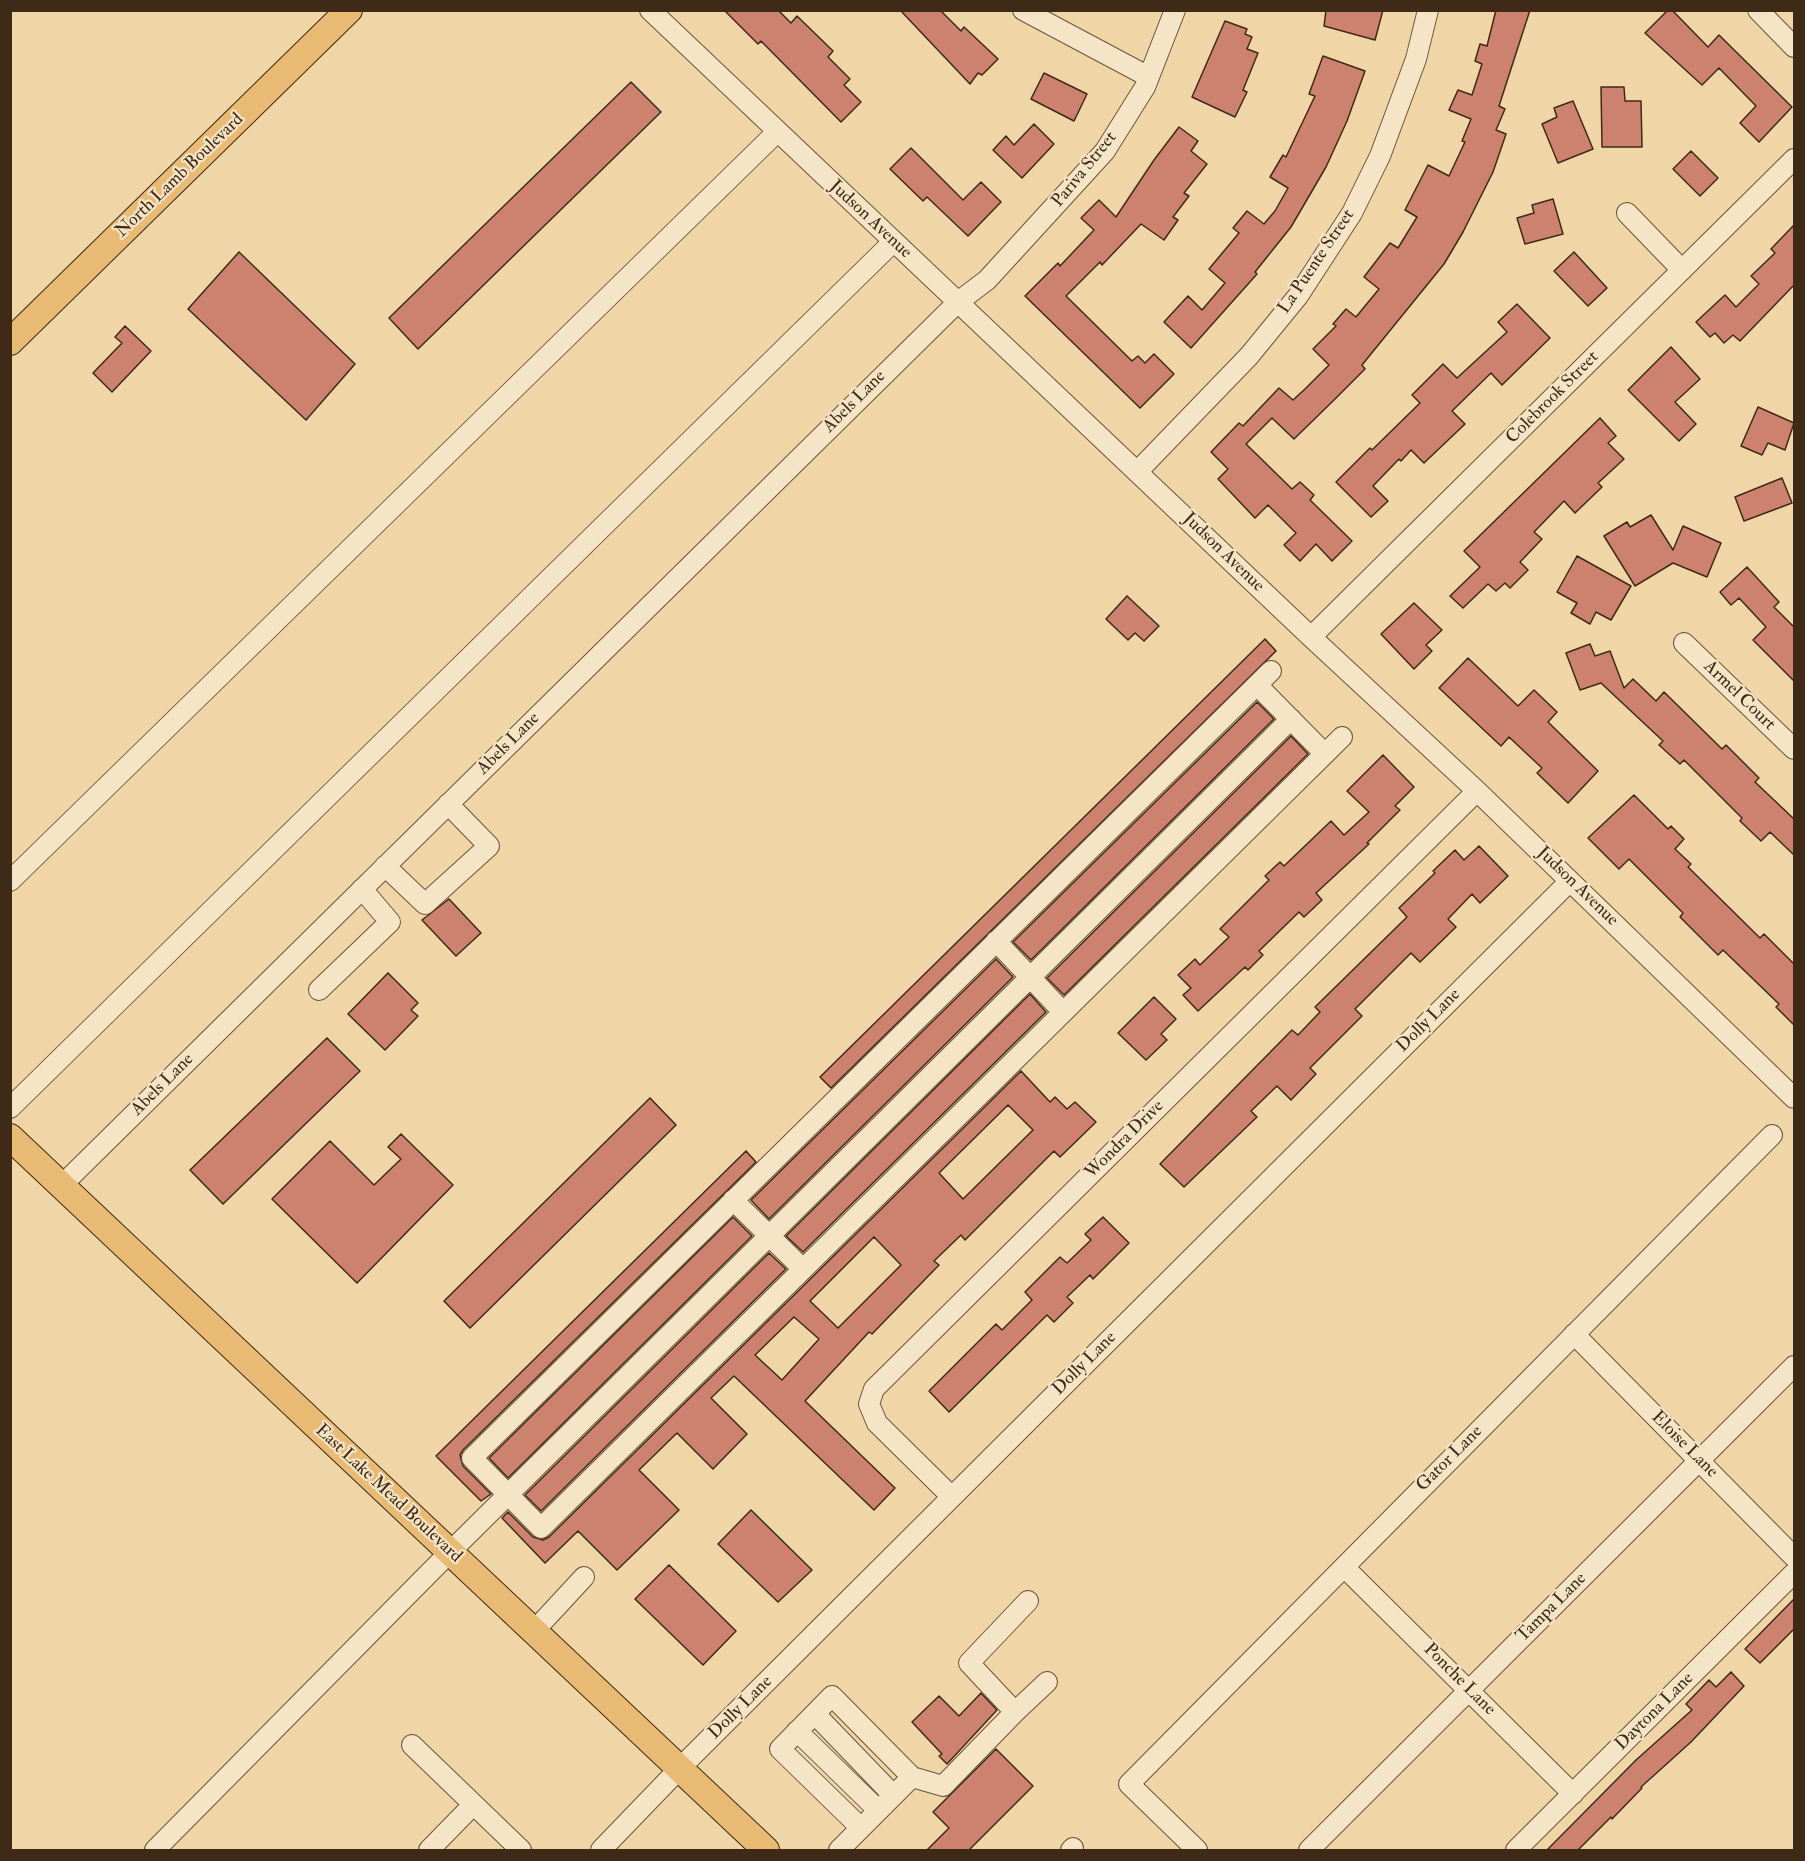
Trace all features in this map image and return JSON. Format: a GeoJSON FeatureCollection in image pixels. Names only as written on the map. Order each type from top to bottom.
{"type":"FeatureCollection","features":[{"type":"Feature","properties":{"kind":"main road","name":"North Lamb Boulevard"},"geometry":{"type":"LineString","coordinates":[[10,342],[349,10]]}},
{"type":"Feature","properties":{"kind":"main road","name":"East Lake Mead Boulevard"},"geometry":{"type":"LineString","coordinates":[[10,1137],[766,1851]]}},
{"type":"Feature","properties":{"kind":"street","name":"Judson Avenue"},"geometry":{"type":"LineString","coordinates":[[650,10],[1311,638],[1477,791],[1794,1098]]}},
{"type":"Feature","properties":{"kind":"street"},"geometry":{"type":"LineString","coordinates":[[1023,10],[1149,77]]}},
{"type":"Feature","properties":{"kind":"street","name":"Pariva Street"},"geometry":{"type":"LineString","coordinates":[[957,302],[987,280],[1105,151],[1149,77],[1175,10]]}},
{"type":"Feature","properties":{"kind":"street","name":"La Puente Street"},"geometry":{"type":"LineString","coordinates":[[1137,472],[1249,356],[1298,296],[1352,213],[1380,156],[1416,59],[1428,10]]}},
{"type":"Feature","properties":{"kind":"street"},"geometry":{"type":"LineString","coordinates":[[1758,10],[1794,47]]}},
{"type":"Feature","properties":{"kind":"street"},"geometry":{"type":"LineString","coordinates":[[10,881],[777,132]]}},
{"type":"Feature","properties":{"kind":"street","name":"Colebrook Street"},"geometry":{"type":"LineString","coordinates":[[1311,638],[1794,159]]}},
{"type":"Feature","properties":{"kind":"street"},"geometry":{"type":"LineString","coordinates":[[1627,213],[1682,270]]}},
{"type":"Feature","properties":{"kind":"street"},"geometry":{"type":"LineString","coordinates":[[10,1108],[893,242]]}},
{"type":"Feature","properties":{"kind":"street","name":"Abels Lane"},"geometry":{"type":"LineString","coordinates":[[61,1186],[957,302]]}},
{"type":"Feature","properties":{"kind":"street","name":"Armel Court"},"geometry":{"type":"LineString","coordinates":[[1684,643],[1794,749]]}},
{"type":"Feature","properties":{"kind":"street"},"geometry":{"type":"LineString","coordinates":[[1325,754],[1291,719],[1264,678],[471,1458],[541,1528],[1325,754],[1341,737]]}},
{"type":"Feature","properties":{"kind":"street"},"geometry":{"type":"LineString","coordinates":[[155,1851],[507,1494],[1291,719]]}},
{"type":"Feature","properties":{"kind":"street","name":"Wondra Drive"},"geometry":{"type":"LineString","coordinates":[[952,1497],[877,1423],[869,1404],[874,1389],[1477,791]]}},
{"type":"Feature","properties":{"kind":"street"},"geometry":{"type":"LineString","coordinates":[[386,866],[425,904],[489,846],[448,804]]}},
{"type":"Feature","properties":{"kind":"street","name":"Dolly Lane"},"geometry":{"type":"LineString","coordinates":[[601,1851],[680,1768],[1570,881]]}},
{"type":"Feature","properties":{"kind":"street"},"geometry":{"type":"LineString","coordinates":[[319,990],[390,922],[362,889]]}},
{"type":"Feature","properties":{"kind":"street"},"geometry":{"type":"LineString","coordinates":[[996,941],[1063,1012]]}},
{"type":"Feature","properties":{"kind":"street","name":"Gator Lane"},"geometry":{"type":"LineString","coordinates":[[1197,1851],[1129,1784],[1772,1135]]}},
{"type":"Feature","properties":{"kind":"street"},"geometry":{"type":"LineString","coordinates":[[733,1200],[803,1269]]}},
{"type":"Feature","properties":{"kind":"street","name":"Eloise Lane"},"geometry":{"type":"LineString","coordinates":[[1574,1334],[1794,1557]]}},
{"type":"Feature","properties":{"kind":"street","name":"Tampa Lane"},"geometry":{"type":"LineString","coordinates":[[1309,1851],[1794,1366]]}},
{"type":"Feature","properties":{"kind":"street","name":"Ponche Lane"},"geometry":{"type":"LineString","coordinates":[[1344,1567],[1573,1794]]}},
{"type":"Feature","properties":{"kind":"street","name":"Daytona Lane"},"geometry":{"type":"LineString","coordinates":[[1516,1851],[1794,1574]]}},
{"type":"Feature","properties":{"kind":"street"},"geometry":{"type":"LineString","coordinates":[[534,1631],[584,1577]]}},
{"type":"Feature","properties":{"kind":"street"},"geometry":{"type":"LineString","coordinates":[[1015,1712],[969,1663],[1029,1601]]}},
{"type":"Feature","properties":{"kind":"street"},"geometry":{"type":"LineString","coordinates":[[861,1828],[780,1749],[832,1696],[912,1777],[943,1786],[1047,1682]]}},
{"type":"Feature","properties":{"kind":"street"},"geometry":{"type":"LineString","coordinates":[[814,1714],[893,1795]]}},
{"type":"Feature","properties":{"kind":"street"},"geometry":{"type":"LineString","coordinates":[[797,1731],[878,1810]]}},
{"type":"Feature","properties":{"kind":"street"},"geometry":{"type":"LineString","coordinates":[[412,1745],[472,1806],[521,1851]]}},
{"type":"Feature","properties":{"kind":"street"},"geometry":{"type":"LineString","coordinates":[[839,1851],[912,1777]]}},
{"type":"Feature","properties":{"kind":"street"},"geometry":{"type":"LineString","coordinates":[[429,1851],[472,1806]]}},
{"type":"Feature","properties":{"kind":"building"},"geometry":{"type":"Polygon","coordinates":[[[724,10],[778,10],[791,23],[797,16],[833,51],[828,57],[850,79],[844,85],[861,102],[841,122],[761,41],[758,44],[724,10]]]}},
{"type":"Feature","properties":{"kind":"building"},"geometry":{"type":"Polygon","coordinates":[[[900,10],[940,10],[961,31],[964,27],[998,59],[982,75],[978,73],[970,84],[900,10]]]}},
{"type":"Feature","properties":{"kind":"building"},"geometry":{"type":"Polygon","coordinates":[[[1326,10],[1383,10],[1375,40],[1324,26],[1326,10]]]}},
{"type":"Feature","properties":{"kind":"building"},"geometry":{"type":"Polygon","coordinates":[[[1496,10],[1530,10],[1499,106],[1505,109],[1496,130],[1506,134],[1493,172],[1463,232],[1444,264],[1362,365],[1365,369],[1333,401],[1294,439],[1272,418],[1246,444],[1292,489],[1300,482],[1314,495],[1310,500],[1352,541],[1332,561],[1316,544],[1300,561],[1284,545],[1296,533],[1268,505],[1255,518],[1218,479],[1228,469],[1211,452],[1239,423],[1243,426],[1279,388],[1293,400],[1305,389],[1329,365],[1313,349],[1336,326],[1333,324],[1346,309],[1356,317],[1379,289],[1364,277],[1390,243],[1398,248],[1417,217],[1405,210],[1428,165],[1449,176],[1465,142],[1462,141],[1471,119],[1449,110],[1458,90],[1472,95],[1482,64],[1475,61],[1480,44],[1487,46],[1496,10]]]}},
{"type":"Feature","properties":{"kind":"building"},"geometry":{"type":"Polygon","coordinates":[[[1668,10],[1672,10],[1708,47],[1719,35],[1792,107],[1759,142],[1740,123],[1756,106],[1719,68],[1702,85],[1645,33],[1668,10]]]}},
{"type":"Feature","properties":{"kind":"building"},"geometry":{"type":"Polygon","coordinates":[[[1225,21],[1247,29],[1245,34],[1252,37],[1247,49],[1258,53],[1243,90],[1247,92],[1235,117],[1192,97],[1225,21]]]}},
{"type":"Feature","properties":{"kind":"building"},"geometry":{"type":"Polygon","coordinates":[[[1323,56],[1365,71],[1347,121],[1326,167],[1291,227],[1255,272],[1257,274],[1191,348],[1164,322],[1188,296],[1202,310],[1225,283],[1209,269],[1239,233],[1233,228],[1247,211],[1264,224],[1275,211],[1288,188],[1270,177],[1283,155],[1286,157],[1315,96],[1309,94],[1323,56]]]}},
{"type":"Feature","properties":{"kind":"building"},"geometry":{"type":"Polygon","coordinates":[[[1044,73],[1087,94],[1074,121],[1031,99],[1044,73]]]}},
{"type":"Feature","properties":{"kind":"building"},"geometry":{"type":"Polygon","coordinates":[[[631,82],[661,112],[418,349],[389,318],[631,82]]]}},
{"type":"Feature","properties":{"kind":"building"},"geometry":{"type":"Polygon","coordinates":[[[1601,87],[1624,87],[1625,101],[1641,101],[1642,147],[1602,147],[1601,87]]]}},
{"type":"Feature","properties":{"kind":"building"},"geometry":{"type":"Polygon","coordinates":[[[1573,101],[1593,149],[1558,163],[1542,124],[1557,117],[1554,108],[1573,101]]]}},
{"type":"Feature","properties":{"kind":"building"},"geometry":{"type":"Polygon","coordinates":[[[1034,124],[1054,144],[1022,178],[993,150],[1006,136],[1014,145],[1034,124]]]}},
{"type":"Feature","properties":{"kind":"building"},"geometry":{"type":"Polygon","coordinates":[[[1179,127],[1198,141],[1191,151],[1207,164],[1184,193],[1189,196],[1173,217],[1178,220],[1164,240],[1141,224],[1102,265],[1100,262],[1066,296],[1132,361],[1138,356],[1145,363],[1154,354],[1174,374],[1140,408],[1025,296],[1058,263],[1060,266],[1094,230],[1081,218],[1099,200],[1116,217],[1179,127]]]}},
{"type":"Feature","properties":{"kind":"building"},"geometry":{"type":"Polygon","coordinates":[[[911,148],[963,200],[981,182],[1001,202],[968,236],[927,197],[923,201],[890,169],[911,148]]]}},
{"type":"Feature","properties":{"kind":"building"},"geometry":{"type":"Polygon","coordinates":[[[1691,151],[1718,178],[1700,196],[1673,169],[1691,151]]]}},
{"type":"Feature","properties":{"kind":"building"},"geometry":{"type":"Polygon","coordinates":[[[1553,199],[1563,234],[1525,244],[1517,218],[1534,213],[1532,205],[1553,199]]]}},
{"type":"Feature","properties":{"kind":"building"},"geometry":{"type":"Polygon","coordinates":[[[1794,225],[1794,285],[1740,341],[1733,335],[1724,343],[1715,333],[1710,337],[1696,322],[1725,295],[1736,307],[1759,284],[1751,276],[1775,253],[1771,249],[1794,225]]]}},
{"type":"Feature","properties":{"kind":"building"},"geometry":{"type":"Polygon","coordinates":[[[239,252],[355,364],[306,420],[188,309],[239,252]]]}},
{"type":"Feature","properties":{"kind":"building"},"geometry":{"type":"Polygon","coordinates":[[[1574,252],[1607,288],[1588,306],[1554,271],[1574,252]]]}},
{"type":"Feature","properties":{"kind":"building"},"geometry":{"type":"Polygon","coordinates":[[[1517,304],[1550,338],[1502,385],[1491,373],[1452,411],[1465,424],[1424,463],[1411,450],[1401,461],[1399,459],[1373,486],[1388,501],[1371,517],[1336,482],[1420,403],[1412,395],[1443,364],[1457,378],[1507,332],[1498,322],[1517,304]]]}},
{"type":"Feature","properties":{"kind":"building"},"geometry":{"type":"Polygon","coordinates":[[[125,326],[151,351],[112,392],[93,373],[122,343],[115,337],[125,326]]]}},
{"type":"Feature","properties":{"kind":"building"},"geometry":{"type":"Polygon","coordinates":[[[1671,347],[1700,379],[1675,402],[1696,424],[1679,441],[1628,390],[1671,347]]]}},
{"type":"Feature","properties":{"kind":"building"},"geometry":{"type":"Polygon","coordinates":[[[1758,407],[1794,423],[1785,450],[1768,443],[1762,455],[1741,446],[1758,407]]]}},
{"type":"Feature","properties":{"kind":"building"},"geometry":{"type":"Polygon","coordinates":[[[1600,418],[1616,436],[1608,443],[1624,459],[1598,483],[1602,487],[1575,513],[1564,501],[1534,532],[1542,539],[1520,562],[1528,570],[1510,588],[1505,583],[1496,591],[1488,584],[1463,608],[1450,596],[1480,567],[1464,551],[1600,418]]]}},
{"type":"Feature","properties":{"kind":"building"},"geometry":{"type":"Polygon","coordinates":[[[1782,478],[1792,503],[1744,521],[1735,497],[1782,478]]]}},
{"type":"Feature","properties":{"kind":"building"},"geometry":{"type":"Polygon","coordinates":[[[1651,515],[1673,550],[1683,526],[1721,543],[1707,577],[1673,563],[1635,586],[1604,536],[1627,522],[1630,527],[1651,515]]]}},
{"type":"Feature","properties":{"kind":"building"},"geometry":{"type":"Polygon","coordinates":[[[1577,556],[1631,586],[1611,620],[1596,612],[1590,624],[1571,613],[1577,603],[1557,592],[1577,556]]]}},
{"type":"Feature","properties":{"kind":"building"},"geometry":{"type":"Polygon","coordinates":[[[1747,567],[1779,602],[1774,607],[1794,627],[1794,681],[1753,640],[1766,627],[1739,598],[1731,605],[1720,592],[1747,567]]]}},
{"type":"Feature","properties":{"kind":"building"},"geometry":{"type":"Polygon","coordinates":[[[1127,596],[1159,626],[1144,641],[1135,633],[1128,640],[1106,619],[1127,596]]]}},
{"type":"Feature","properties":{"kind":"building"},"geometry":{"type":"Polygon","coordinates":[[[1414,603],[1442,630],[1426,645],[1432,651],[1414,669],[1381,634],[1414,603]]]}},
{"type":"Feature","properties":{"kind":"building"},"geometry":{"type":"Polygon","coordinates":[[[1265,639],[1276,651],[831,1088],[820,1077],[1265,639]]]}},
{"type":"Feature","properties":{"kind":"building"},"geometry":{"type":"Polygon","coordinates":[[[1590,644],[1595,656],[1610,651],[1624,688],[1633,679],[1656,701],[1664,692],[1722,749],[1726,745],[1759,778],[1755,782],[1794,819],[1794,855],[1770,832],[1761,841],[1740,821],[1742,818],[1684,760],[1680,764],[1659,745],[1663,741],[1601,683],[1580,690],[1566,653],[1590,644]]]}},
{"type":"Feature","properties":{"kind":"building"},"geometry":{"type":"Polygon","coordinates":[[[1468,658],[1518,706],[1534,690],[1557,712],[1548,722],[1598,771],[1568,803],[1537,773],[1542,768],[1509,737],[1501,746],[1439,688],[1468,658]]]}},
{"type":"Feature","properties":{"kind":"building"},"geometry":{"type":"Polygon","coordinates":[[[1257,702],[1274,719],[1031,960],[1013,942],[1257,702]]]}},
{"type":"Feature","properties":{"kind":"building"},"geometry":{"type":"Polygon","coordinates":[[[1291,736],[1308,754],[1064,995],[1047,978],[1291,736]]]}},
{"type":"Feature","properties":{"kind":"building"},"geometry":{"type":"Polygon","coordinates":[[[1383,755],[1414,787],[1395,806],[1400,810],[1367,843],[1369,844],[1316,893],[1322,900],[1304,917],[1299,912],[1259,951],[1263,955],[1248,970],[1245,967],[1198,1011],[1183,995],[1191,988],[1178,975],[1195,959],[1200,965],[1229,937],[1220,929],[1269,880],[1265,876],[1280,862],[1284,866],[1331,821],[1344,835],[1369,812],[1347,791],[1383,755]]]}},
{"type":"Feature","properties":{"kind":"building"},"geometry":{"type":"Polygon","coordinates":[[[1634,795],[1668,829],[1671,826],[1684,839],[1675,849],[1691,864],[1688,867],[1760,938],[1764,934],[1794,964],[1794,1025],[1776,1007],[1779,1004],[1723,950],[1718,955],[1680,917],[1683,913],[1629,859],[1619,869],[1588,838],[1634,795]]]}},
{"type":"Feature","properties":{"kind":"building"},"geometry":{"type":"Polygon","coordinates":[[[1479,846],[1508,876],[1480,903],[1472,894],[1448,919],[1456,927],[1420,962],[1411,953],[1355,1009],[1362,1016],[1310,1068],[1316,1074],[1291,1100],[1277,1086],[1251,1111],[1257,1117],[1184,1187],[1160,1164],[1292,1030],[1298,1035],[1320,1012],[1315,1007],[1407,917],[1399,908],[1435,873],[1433,871],[1455,850],[1464,860],[1479,846]]]}},
{"type":"Feature","properties":{"kind":"building"},"geometry":{"type":"Polygon","coordinates":[[[449,899],[481,933],[456,956],[422,920],[449,899]]]}},
{"type":"Feature","properties":{"kind":"building"},"geometry":{"type":"Polygon","coordinates":[[[996,959],[1013,977],[769,1219],[751,1200],[996,959]]]}},
{"type":"Feature","properties":{"kind":"building"},"geometry":{"type":"Polygon","coordinates":[[[388,973],[418,1003],[411,1010],[418,1016],[385,1050],[348,1014],[388,973]]]}},
{"type":"Feature","properties":{"kind":"building"},"geometry":{"type":"Polygon","coordinates":[[[1030,994],[1046,1012],[803,1252],[786,1236],[1030,994]]]}},
{"type":"Feature","properties":{"kind":"building"},"geometry":{"type":"Polygon","coordinates":[[[1154,997],[1176,1019],[1161,1034],[1167,1040],[1146,1060],[1118,1033],[1154,997]]]}},
{"type":"Feature","properties":{"kind":"building"},"geometry":{"type":"Polygon","coordinates":[[[327,1038],[360,1071],[223,1204],[190,1170],[327,1038]]]}},
{"type":"Feature","properties":{"kind":"building"},"geometry":{"type":"Polygon","coordinates":[[[1021,1071],[1050,1102],[1055,1097],[1067,1109],[1075,1102],[1096,1122],[1060,1157],[1054,1151],[965,1240],[961,1235],[934,1261],[939,1265],[872,1334],[869,1332],[805,1401],[895,1488],[874,1510],[734,1376],[711,1398],[747,1434],[713,1469],[677,1433],[639,1470],[679,1510],[617,1570],[578,1531],[545,1563],[502,1518],[508,1512],[533,1537],[543,1540],[549,1537],[1021,1071]],[[1008,1105],[939,1173],[963,1199],[1033,1130],[1008,1105]],[[874,1237],[810,1301],[838,1328],[901,1265],[874,1237]],[[794,1317],[755,1355],[782,1380],[819,1339],[794,1317]]]}},
{"type":"Feature","properties":{"kind":"building"},"geometry":{"type":"Polygon","coordinates":[[[650,1098],[676,1125],[470,1328],[444,1301],[650,1098]]]}},
{"type":"Feature","properties":{"kind":"building"},"geometry":{"type":"Polygon","coordinates":[[[401,1134],[453,1185],[357,1283],[272,1199],[330,1141],[374,1185],[401,1159],[388,1147],[401,1134]]]}},
{"type":"Feature","properties":{"kind":"building"},"geometry":{"type":"Polygon","coordinates":[[[746,1151],[756,1162],[463,1450],[460,1455],[463,1466],[491,1494],[481,1501],[436,1456],[746,1151]]]}},
{"type":"Feature","properties":{"kind":"building"},"geometry":{"type":"Polygon","coordinates":[[[733,1217],[752,1236],[508,1478],[489,1458],[733,1217]]]}},
{"type":"Feature","properties":{"kind":"building"},"geometry":{"type":"Polygon","coordinates":[[[1103,1217],[1129,1243],[1093,1279],[1090,1275],[1067,1297],[1073,1303],[1054,1322],[1047,1315],[949,1412],[929,1391],[996,1324],[1002,1330],[1032,1300],[1025,1292],[1060,1257],[1067,1263],[1091,1240],[1085,1234],[1103,1217]]]}},
{"type":"Feature","properties":{"kind":"building"},"geometry":{"type":"Polygon","coordinates":[[[769,1253],[786,1269],[541,1511],[525,1495],[769,1253]]]}},
{"type":"Feature","properties":{"kind":"building"},"geometry":{"type":"Polygon","coordinates":[[[751,1510],[812,1570],[778,1602],[718,1544],[751,1510]]]}},
{"type":"Feature","properties":{"kind":"building"},"geometry":{"type":"Polygon","coordinates":[[[669,1565],[736,1631],[703,1665],[635,1599],[669,1565]]]}},
{"type":"Feature","properties":{"kind":"building"},"geometry":{"type":"Polygon","coordinates":[[[1794,1599],[1794,1629],[1760,1663],[1745,1649],[1794,1599]]]}},
{"type":"Feature","properties":{"kind":"building"},"geometry":{"type":"Polygon","coordinates":[[[1731,1672],[1744,1686],[1691,1742],[1641,1787],[1612,1819],[1611,1817],[1577,1851],[1546,1851],[1636,1760],[1692,1710],[1686,1704],[1709,1680],[1716,1687],[1731,1672]]]}},
{"type":"Feature","properties":{"kind":"building"},"geometry":{"type":"Polygon","coordinates":[[[981,1693],[997,1710],[947,1764],[939,1756],[942,1754],[912,1722],[939,1696],[959,1716],[981,1693]]]}},
{"type":"Feature","properties":{"kind":"building"},"geometry":{"type":"Polygon","coordinates":[[[996,1749],[1033,1786],[968,1851],[926,1851],[949,1828],[933,1812],[996,1749]]]}}]}
